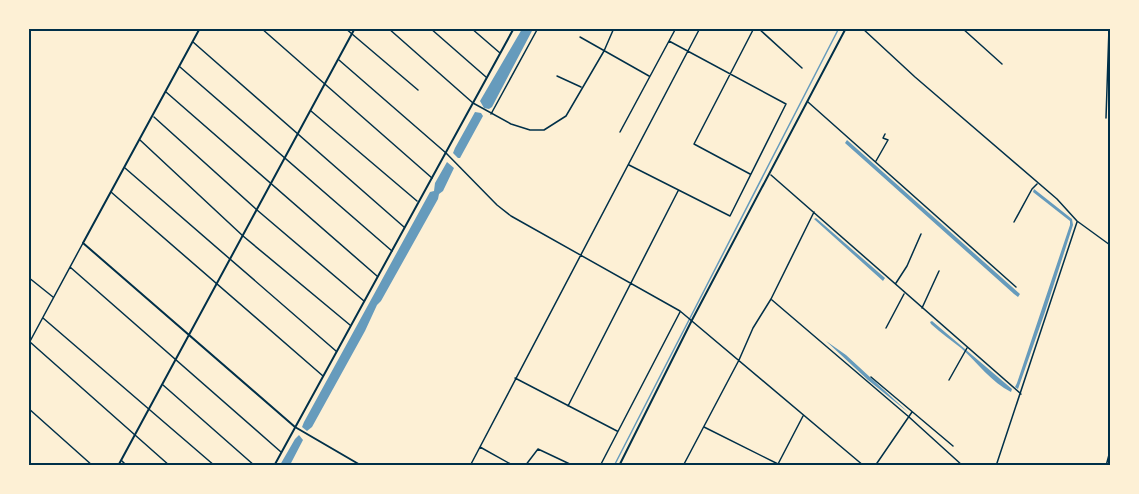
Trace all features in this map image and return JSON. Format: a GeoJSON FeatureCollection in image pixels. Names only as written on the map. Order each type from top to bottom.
{"type":"FeatureCollection","features":[{"type":"Feature","properties":{"kind":"street"},"geometry":{"type":"LineString","coordinates":[[170,465],[29,344],[200,28]]}},
{"type":"Feature","properties":{"kind":"street"},"geometry":{"type":"LineString","coordinates":[[261,28],[432,178]]}},
{"type":"Feature","properties":{"kind":"street"},"geometry":{"type":"LineString","coordinates":[[345,28],[418,90]]}},
{"type":"Feature","properties":{"kind":"street"},"geometry":{"type":"LineString","coordinates":[[118,465],[355,28]]}},
{"type":"Feature","properties":{"kind":"street"},"geometry":{"type":"LineString","coordinates":[[388,28],[473,103],[511,124],[530,130],[544,130],[566,116],[604,51],[614,28]]}},
{"type":"Feature","properties":{"kind":"street"},"geometry":{"type":"LineString","coordinates":[[430,28],[487,78]]}},
{"type":"Feature","properties":{"kind":"street"},"geometry":{"type":"LineString","coordinates":[[471,28],[501,54]]}},
{"type":"Feature","properties":{"kind":"street"},"geometry":{"type":"LineString","coordinates":[[491,114],[538,28]]}},
{"type":"Feature","properties":{"kind":"street"},"geometry":{"type":"LineString","coordinates":[[620,132],[676,28]]}},
{"type":"Feature","properties":{"kind":"street"},"geometry":{"type":"LineString","coordinates":[[470,465],[700,28]]}},
{"type":"Feature","properties":{"kind":"street"},"geometry":{"type":"LineString","coordinates":[[750,174],[694,144],[729,74],[756,28],[802,68]]}},
{"type":"Feature","properties":{"kind":"street"},"geometry":{"type":"LineString","coordinates":[[619,465],[691,320],[846,28]]}},
{"type":"Feature","properties":{"kind":"street"},"geometry":{"type":"LineString","coordinates":[[862,28],[1038,183],[1077,221],[1110,245]]}},
{"type":"Feature","properties":{"kind":"street"},"geometry":{"type":"LineString","coordinates":[[962,28],[1002,64]]}},
{"type":"Feature","properties":{"kind":"street"},"geometry":{"type":"LineString","coordinates":[[1106,118],[1109,28]]}},
{"type":"Feature","properties":{"kind":"street"},"geometry":{"type":"LineString","coordinates":[[274,465],[514,29]]}},
{"type":"Feature","properties":{"kind":"street"},"geometry":{"type":"LineString","coordinates":[[580,37],[650,76]]}},
{"type":"Feature","properties":{"kind":"street"},"geometry":{"type":"LineString","coordinates":[[628,164],[730,216],[786,104],[669,41]]}},
{"type":"Feature","properties":{"kind":"street"},"geometry":{"type":"LineString","coordinates":[[193,42],[405,227]]}},
{"type":"Feature","properties":{"kind":"street"},"geometry":{"type":"LineString","coordinates":[[339,59],[446,153],[497,205],[511,216],[680,311],[864,465]]}},
{"type":"Feature","properties":{"kind":"street"},"geometry":{"type":"LineString","coordinates":[[179,67],[392,251]]}},
{"type":"Feature","properties":{"kind":"street"},"geometry":{"type":"LineString","coordinates":[[557,76],[581,88]]}},
{"type":"Feature","properties":{"kind":"street"},"geometry":{"type":"LineString","coordinates":[[166,92],[378,276]]}},
{"type":"Feature","properties":{"kind":"street"},"geometry":{"type":"LineString","coordinates":[[808,101],[1016,287]]}},
{"type":"Feature","properties":{"kind":"street"},"geometry":{"type":"LineString","coordinates":[[311,111],[419,202]]}},
{"type":"Feature","properties":{"kind":"street"},"geometry":{"type":"LineString","coordinates":[[153,116],[256,210],[364,301]]}},
{"type":"Feature","properties":{"kind":"street"},"geometry":{"type":"LineString","coordinates":[[875,161],[888,140],[884,138],[885,134]]}},
{"type":"Feature","properties":{"kind":"street"},"geometry":{"type":"LineString","coordinates":[[140,140],[243,236],[351,325]]}},
{"type":"Feature","properties":{"kind":"street"},"geometry":{"type":"LineString","coordinates":[[125,168],[337,351]]}},
{"type":"Feature","properties":{"kind":"street"},"geometry":{"type":"LineString","coordinates":[[770,174],[904,294],[1021,394]]}},
{"type":"Feature","properties":{"kind":"street"},"geometry":{"type":"LineString","coordinates":[[1014,222],[1032,189],[1038,183]]}},
{"type":"Feature","properties":{"kind":"street"},"geometry":{"type":"LineString","coordinates":[[568,406],[678,190]]}},
{"type":"Feature","properties":{"kind":"street"},"geometry":{"type":"LineString","coordinates":[[111,192],[323,376]]}},
{"type":"Feature","properties":{"kind":"street"},"geometry":{"type":"LineString","coordinates":[[683,465],[740,360],[753,328],[771,299],[814,212]]}},
{"type":"Feature","properties":{"kind":"street"},"geometry":{"type":"LineString","coordinates":[[996,465],[1077,221]]}},
{"type":"Feature","properties":{"kind":"street"},"geometry":{"type":"LineString","coordinates":[[895,285],[907,266],[921,234]]}},
{"type":"Feature","properties":{"kind":"street"},"geometry":{"type":"LineString","coordinates":[[83,243],[296,427],[362,465]]}},
{"type":"Feature","properties":{"kind":"street"},"geometry":{"type":"LineString","coordinates":[[70,267],[281,453]]}},
{"type":"Feature","properties":{"kind":"street"},"geometry":{"type":"LineString","coordinates":[[922,308],[939,271]]}},
{"type":"Feature","properties":{"kind":"street"},"geometry":{"type":"LineString","coordinates":[[28,277],[53,297]]}},
{"type":"Feature","properties":{"kind":"street"},"geometry":{"type":"LineString","coordinates":[[886,328],[904,294]]}},
{"type":"Feature","properties":{"kind":"street"},"geometry":{"type":"LineString","coordinates":[[771,299],[963,465]]}},
{"type":"Feature","properties":{"kind":"street"},"geometry":{"type":"LineString","coordinates":[[600,465],[680,311]]}},
{"type":"Feature","properties":{"kind":"street"},"geometry":{"type":"LineString","coordinates":[[43,318],[214,465]]}},
{"type":"Feature","properties":{"kind":"street"},"geometry":{"type":"LineString","coordinates":[[949,380],[967,347]]}},
{"type":"Feature","properties":{"kind":"street"},"geometry":{"type":"LineString","coordinates":[[872,377],[953,446]]}},
{"type":"Feature","properties":{"kind":"street"},"geometry":{"type":"LineString","coordinates":[[515,378],[617,432]]}},
{"type":"Feature","properties":{"kind":"street"},"geometry":{"type":"LineString","coordinates":[[162,385],[255,465]]}},
{"type":"Feature","properties":{"kind":"street"},"geometry":{"type":"LineString","coordinates":[[28,408],[93,465]]}},
{"type":"Feature","properties":{"kind":"street"},"geometry":{"type":"LineString","coordinates":[[875,465],[912,412]]}},
{"type":"Feature","properties":{"kind":"street"},"geometry":{"type":"LineString","coordinates":[[704,427],[778,464],[804,415]]}},
{"type":"Feature","properties":{"kind":"street"},"geometry":{"type":"LineString","coordinates":[[479,447],[514,465]]}},
{"type":"Feature","properties":{"kind":"street"},"geometry":{"type":"LineString","coordinates":[[525,465],[538,449],[574,465]]}},
{"type":"Feature","properties":{"kind":"street"},"geometry":{"type":"LineString","coordinates":[[1106,465],[1110,451]]}},
{"type":"Feature","properties":{"kind":"street"},"geometry":{"type":"LineString","coordinates":[[121,460],[127,465]]}},
{"type":"Feature","properties":{"kind":"water"},"geometry":{"type":"Polygon","coordinates":[[[522,29],[533,29],[492,107],[484,108],[480,101],[522,29]]]}},
{"type":"Feature","properties":{"kind":"water"},"geometry":{"type":"Polygon","coordinates":[[[475,112],[483,116],[458,158],[453,153],[475,112]]]}},
{"type":"Feature","properties":{"kind":"water"},"geometry":{"type":"Polygon","coordinates":[[[847,140],[1020,294],[1018,297],[845,143],[847,140]]]}},
{"type":"Feature","properties":{"kind":"water"},"geometry":{"type":"Polygon","coordinates":[[[447,162],[454,168],[443,191],[439,194],[377,305],[312,427],[307,431],[302,427],[304,422],[430,192],[434,191],[435,183],[447,162]]]}},
{"type":"Feature","properties":{"kind":"water"},"geometry":{"type":"Polygon","coordinates":[[[1034,189],[1072,219],[1073,225],[1018,389],[1015,387],[1070,225],[1070,221],[1033,192],[1034,189]]]}},
{"type":"Feature","properties":{"kind":"water"},"geometry":{"type":"Polygon","coordinates":[[[816,218],[885,278],[883,281],[814,219],[816,218]]]}},
{"type":"Feature","properties":{"kind":"water"},"geometry":{"type":"Polygon","coordinates":[[[932,321],[1012,389],[1011,392],[997,383],[961,348],[931,324],[932,321]]]}},
{"type":"Feature","properties":{"kind":"water"},"geometry":{"type":"Polygon","coordinates":[[[826,341],[846,355],[909,413],[868,380],[826,341]]]}},
{"type":"Feature","properties":{"kind":"water"},"geometry":{"type":"Polygon","coordinates":[[[299,435],[303,440],[290,465],[280,465],[295,439],[299,435]]]}},
{"type":"Feature","properties":{"kind":"waterway"},"geometry":{"type":"LineString","coordinates":[[614,466],[839,28]]}}]}
